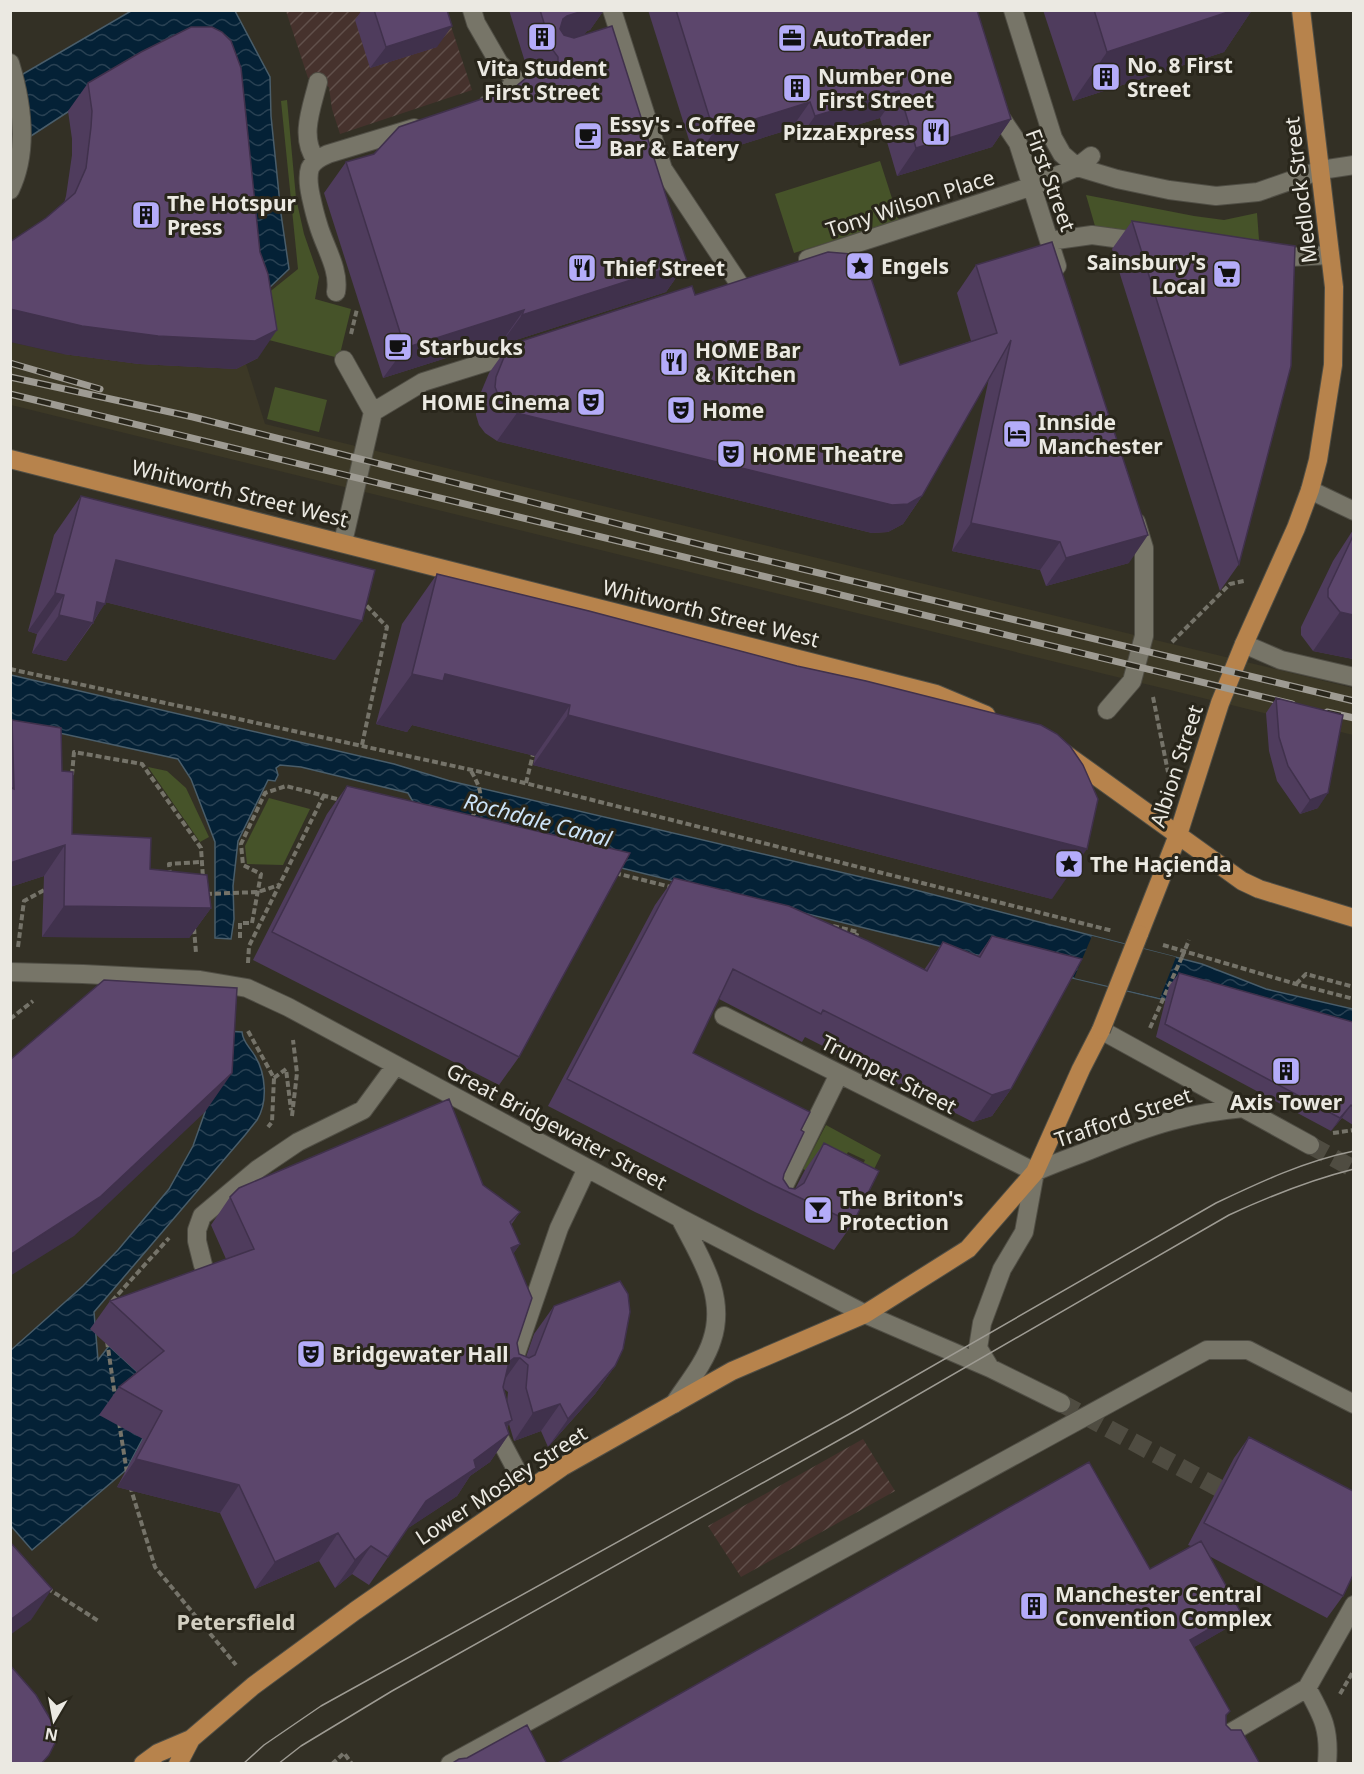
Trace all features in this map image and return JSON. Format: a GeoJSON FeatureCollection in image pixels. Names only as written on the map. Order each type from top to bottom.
{"type":"FeatureCollection","features":[{"type":"Feature","properties":{"kind":"main road","name":"Medlock Street"},"geometry":{"type":"LineString","coordinates":[[1301,10],[1334,287],[1334,365]]}},
{"type":"Feature","properties":{"kind":"main road","name":"Albion Street"},"geometry":{"type":"LineString","coordinates":[[865,1314],[968,1249],[1035,1172],[1101,1030],[1178,835],[1221,703],[1244,644],[1296,528],[1318,460],[1334,365]]}},
{"type":"Feature","properties":{"kind":"main road","name":"Whitworth Street West"},"geometry":{"type":"LineString","coordinates":[[10,459],[936,694],[1001,721]]}},
{"type":"Feature","properties":{"kind":"main road"},"geometry":{"type":"LineString","coordinates":[[1051,744],[1242,881],[1259,890],[1353,918]]}},
{"type":"Feature","properties":{"kind":"main road","name":"Lower Mosley Street"},"geometry":{"type":"LineString","coordinates":[[143,1764],[158,1753],[191,1739],[253,1686],[355,1611],[562,1467],[732,1371],[865,1314]]}},
{"type":"Feature","properties":{"kind":"main road","name":"Lower Mosley Street"},"geometry":{"type":"LineString","coordinates":[[178,1764],[191,1739]]}},
{"type":"Feature","properties":{"kind":"street"},"geometry":{"type":"LineString","coordinates":[[472,10],[476,23],[499,63],[522,86],[474,110]]}},
{"type":"Feature","properties":{"kind":"street"},"geometry":{"type":"LineString","coordinates":[[612,10],[663,169],[744,280],[716,289]]}},
{"type":"Feature","properties":{"kind":"street","name":"First Street"},"geometry":{"type":"LineString","coordinates":[[1013,10],[1053,138],[1062,154],[1084,162]]}},
{"type":"Feature","properties":{"kind":"street"},"geometry":{"type":"LineString","coordinates":[[600,42],[620,36]]}},
{"type":"Feature","properties":{"kind":"street"},"geometry":{"type":"LineString","coordinates":[[10,190],[16,178],[22,120],[20,100],[11,66]]}},
{"type":"Feature","properties":{"kind":"street"},"geometry":{"type":"LineString","coordinates":[[316,160],[308,142],[308,118],[318,82]]}},
{"type":"Feature","properties":{"kind":"street","name":"First Street"},"geometry":{"type":"LineString","coordinates":[[988,94],[992,105],[1018,143],[1063,286]]}},
{"type":"Feature","properties":{"kind":"street"},"geometry":{"type":"LineString","coordinates":[[336,292],[338,283],[318,225],[309,189],[310,168],[316,160],[328,153],[429,124]]}},
{"type":"Feature","properties":{"kind":"street"},"geometry":{"type":"LineString","coordinates":[[1084,162],[1138,183],[1216,196],[1258,192],[1321,170],[1353,165]]}},
{"type":"Feature","properties":{"kind":"street","name":"Tony Wilson Place"},"geometry":{"type":"LineString","coordinates":[[794,264],[1033,186],[1084,162]]}},
{"type":"Feature","properties":{"kind":"street"},"geometry":{"type":"LineString","coordinates":[[1049,241],[1092,235],[1157,244]]}},
{"type":"Feature","properties":{"kind":"street"},"geometry":{"type":"LineString","coordinates":[[1255,256],[1277,258],[1330,255]]}},
{"type":"Feature","properties":{"kind":"street"},"geometry":{"type":"LineString","coordinates":[[373,412],[423,382],[536,346]]}},
{"type":"Feature","properties":{"kind":"street"},"geometry":{"type":"LineString","coordinates":[[343,542],[373,412],[344,360]]}},
{"type":"Feature","properties":{"kind":"street"},"geometry":{"type":"LineString","coordinates":[[1310,490],[1353,511]]}},
{"type":"Feature","properties":{"kind":"street"},"geometry":{"type":"LineString","coordinates":[[1107,710],[1132,681],[1144,636],[1144,548],[1130,504]]}},
{"type":"Feature","properties":{"kind":"street"},"geometry":{"type":"LineString","coordinates":[[1244,644],[1281,660],[1353,677]]}},
{"type":"Feature","properties":{"kind":"street","name":"Great Bridgewater Street"},"geometry":{"type":"LineString","coordinates":[[13,972],[200,980],[247,988],[288,1007],[680,1218],[865,1314],[990,1368],[1061,1403]]}},
{"type":"Feature","properties":{"kind":"street","name":"Trumpet Street"},"geometry":{"type":"LineString","coordinates":[[724,1016],[1035,1172]]}},
{"type":"Feature","properties":{"kind":"street","name":"Trafford Street"},"geometry":{"type":"LineString","coordinates":[[1101,1030],[1244,1108]]}},
{"type":"Feature","properties":{"kind":"street"},"geometry":{"type":"LineString","coordinates":[[203,1265],[197,1242],[197,1230],[202,1216],[215,1203],[268,1162],[298,1142],[363,1110],[396,1065]]}},
{"type":"Feature","properties":{"kind":"street"},"geometry":{"type":"LineString","coordinates":[[775,1204],[839,1074]]}},
{"type":"Feature","properties":{"kind":"street"},"geometry":{"type":"LineString","coordinates":[[1244,1108],[1310,1145]]}},
{"type":"Feature","properties":{"kind":"street","name":"Trafford Street"},"geometry":{"type":"LineString","coordinates":[[1035,1172],[1068,1157],[1163,1122],[1206,1112],[1244,1108]]}},
{"type":"Feature","properties":{"kind":"street"},"geometry":{"type":"LineString","coordinates":[[508,1375],[555,1239],[587,1168]]}},
{"type":"Feature","properties":{"kind":"street","name":"Albion Street"},"geometry":{"type":"LineString","coordinates":[[990,1368],[978,1348],[982,1323],[1002,1269],[1024,1232],[1035,1172]]}},
{"type":"Feature","properties":{"kind":"street"},"geometry":{"type":"LineString","coordinates":[[674,1404],[712,1341],[717,1311],[710,1276],[680,1218]]}},
{"type":"Feature","properties":{"kind":"street"},"geometry":{"type":"LineString","coordinates":[[450,1764],[1207,1350],[1248,1350],[1353,1404]]}},
{"type":"Feature","properties":{"kind":"street"},"geometry":{"type":"LineString","coordinates":[[496,1406],[495,1416],[500,1439],[527,1490]]}},
{"type":"Feature","properties":{"kind":"street"},"geometry":{"type":"LineString","coordinates":[[1224,1736],[1307,1688],[1353,1605]]}},
{"type":"Feature","properties":{"kind":"street"},"geometry":{"type":"LineString","coordinates":[[1307,1688],[1325,1722],[1329,1744],[1328,1764]]}},
{"type":"Feature","properties":{"kind":"path"},"geometry":{"type":"LineString","coordinates":[[336,292],[357,309],[344,360]]}},
{"type":"Feature","properties":{"kind":"path"},"geometry":{"type":"LineString","coordinates":[[1170,648],[1173,639],[1230,584],[1237,581],[1272,581]]}},
{"type":"Feature","properties":{"kind":"path"},"geometry":{"type":"LineString","coordinates":[[362,745],[387,627],[366,605]]}},
{"type":"Feature","properties":{"kind":"path"},"geometry":{"type":"LineString","coordinates":[[10,669],[526,783],[1115,932]]}},
{"type":"Feature","properties":{"kind":"path"},"geometry":{"type":"LineString","coordinates":[[1152,691],[1168,777]]}},
{"type":"Feature","properties":{"kind":"path"},"geometry":{"type":"LineString","coordinates":[[526,783],[537,739]]}},
{"type":"Feature","properties":{"kind":"path"},"geometry":{"type":"LineString","coordinates":[[72,776],[74,752],[142,764],[201,848],[200,862],[206,894],[258,892],[279,885]]}},
{"type":"Feature","properties":{"kind":"path"},"geometry":{"type":"LineString","coordinates":[[468,823],[477,811],[481,800],[479,786],[471,770]]}},
{"type":"Feature","properties":{"kind":"path"},"geometry":{"type":"LineString","coordinates":[[240,938],[240,923],[252,923],[261,874],[243,865],[241,844],[265,793],[286,786],[347,801]]}},
{"type":"Feature","properties":{"kind":"path"},"geometry":{"type":"LineString","coordinates":[[247,988],[249,946],[324,795]]}},
{"type":"Feature","properties":{"kind":"path"},"geometry":{"type":"LineString","coordinates":[[170,879],[169,864],[200,862]]}},
{"type":"Feature","properties":{"kind":"path"},"geometry":{"type":"LineString","coordinates":[[610,872],[678,888]]}},
{"type":"Feature","properties":{"kind":"path"},"geometry":{"type":"LineString","coordinates":[[13,972],[24,901],[52,886]]}},
{"type":"Feature","properties":{"kind":"path"},"geometry":{"type":"LineString","coordinates":[[824,924],[858,932],[853,943]]}},
{"type":"Feature","properties":{"kind":"path"},"geometry":{"type":"LineString","coordinates":[[193,926],[196,948]]}},
{"type":"Feature","properties":{"kind":"path"},"geometry":{"type":"LineString","coordinates":[[1149,1030],[1189,940]]}},
{"type":"Feature","properties":{"kind":"path"},"geometry":{"type":"LineString","coordinates":[[1160,944],[1353,999]]}},
{"type":"Feature","properties":{"kind":"path"},"geometry":{"type":"LineString","coordinates":[[1296,984],[1306,974],[1353,987]]}},
{"type":"Feature","properties":{"kind":"path"},"geometry":{"type":"LineString","coordinates":[[274,1078],[286,1069],[292,1120],[297,1073],[288,1007]]}},
{"type":"Feature","properties":{"kind":"path"},"geometry":{"type":"LineString","coordinates":[[105,1330],[115,1400]]}},
{"type":"Feature","properties":{"kind":"path"},"geometry":{"type":"LineString","coordinates":[[117,1412],[126,1470],[155,1567],[253,1686]]}},
{"type":"Feature","properties":{"kind":"path"},"geometry":{"type":"LineString","coordinates":[[44,1586],[100,1622]]}},
{"type":"Feature","properties":{"kind":"path"},"geometry":{"type":"LineString","coordinates":[[332,1764],[344,1753],[352,1764]]}},
{"type":"Feature","properties":{"kind":"shaded area"},"geometry":{"type":"Polygon","coordinates":[[[286,11],[446,11],[472,90],[340,134],[332,109],[329,87],[308,78],[286,11]]]}},
{"type":"Feature","properties":{"kind":"shaded area"},"geometry":{"type":"Polygon","coordinates":[[[11,342],[63,354],[139,364],[236,369],[246,364],[265,424],[1353,688],[1353,735],[11,405],[11,342]]]}},
{"type":"Feature","properties":{"kind":"shaded area"},"geometry":{"type":"Polygon","coordinates":[[[863,1439],[895,1491],[741,1577],[708,1526],[863,1439]]]}},
{"type":"Feature","properties":{"kind":"green space"},"geometry":{"type":"Polygon","coordinates":[[[287,100],[296,198],[304,234],[319,277],[315,299],[351,309],[339,358],[261,338],[257,302],[298,269],[281,101],[287,100]]]}},
{"type":"Feature","properties":{"kind":"green space"},"geometry":{"type":"Polygon","coordinates":[[[880,161],[899,220],[794,253],[775,194],[880,161]]]}},
{"type":"Feature","properties":{"kind":"green space"},"geometry":{"type":"Polygon","coordinates":[[[1086,195],[1224,220],[1257,213],[1259,240],[1159,235],[1095,226],[1086,195]]]}},
{"type":"Feature","properties":{"kind":"green space"},"geometry":{"type":"Polygon","coordinates":[[[275,387],[327,400],[319,432],[267,419],[275,387]]]}},
{"type":"Feature","properties":{"kind":"green space"},"geometry":{"type":"Polygon","coordinates":[[[148,767],[167,771],[186,788],[209,837],[200,842],[148,767]]]}},
{"type":"Feature","properties":{"kind":"green space"},"geometry":{"type":"Polygon","coordinates":[[[269,798],[310,809],[283,865],[247,864],[245,846],[269,798]]]}},
{"type":"Feature","properties":{"kind":"green space"},"geometry":{"type":"Polygon","coordinates":[[[826,1125],[881,1155],[860,1198],[849,1193],[865,1160],[848,1152],[831,1184],[803,1169],[826,1125]]]}},
{"type":"Feature","properties":{"kind":"water"},"geometry":{"type":"Polygon","coordinates":[[[131,11],[235,11],[270,77],[271,116],[289,269],[269,288],[83,102],[11,149],[11,81],[131,11]]]}},
{"type":"Feature","properties":{"kind":"water","name":"Rochdale Canal"},"geometry":{"type":"Polygon","coordinates":[[[11,675],[394,764],[450,781],[904,887],[1202,964],[1266,989],[1353,1009],[1353,1033],[1203,1009],[573,856],[415,805],[408,793],[301,767],[280,765],[276,768],[278,775],[275,781],[268,780],[238,841],[231,939],[215,938],[215,842],[191,779],[178,759],[23,725],[11,735],[11,675]]]}},
{"type":"Feature","properties":{"kind":"water"},"geometry":{"type":"Polygon","coordinates":[[[209,1030],[242,1032],[262,1071],[264,1097],[261,1113],[245,1135],[94,1312],[98,1360],[109,1346],[145,1379],[143,1438],[126,1470],[32,1550],[11,1526],[10,1351],[83,1286],[118,1250],[169,1189],[193,1146],[205,1112],[209,1030]]]}},
{"type":"Feature","properties":{"kind":"pier"},"geometry":{"type":"Polygon","coordinates":[[[1092,936],[1176,957],[1160,998],[1074,978],[1092,936]]]}},
{"type":"Feature","properties":{"kind":"building"},"geometry":{"type":"Polygon","coordinates":[[[374,10],[447,10],[452,26],[386,47],[374,10]]]}},
{"type":"Feature","properties":{"kind":"building"},"geometry":{"type":"Polygon","coordinates":[[[540,10],[586,10],[563,19],[560,29],[564,35],[574,38],[612,26],[687,262],[522,315],[524,310],[405,348],[346,162],[374,154],[399,127],[514,88],[538,68],[549,72],[558,64],[558,57],[552,49],[540,10]]]}},
{"type":"Feature","properties":{"kind":"building","name":"Number One First Street"},"geometry":{"type":"Polygon","coordinates":[[[676,10],[977,10],[1011,119],[916,148],[899,91],[815,116],[810,102],[714,132],[676,10]]]}},
{"type":"Feature","properties":{"kind":"building"},"geometry":{"type":"Polygon","coordinates":[[[1094,10],[1234,10],[1107,52],[1094,10]]]}},
{"type":"Feature","properties":{"kind":"building","name":"The Hotspur Press"},"geometry":{"type":"Polygon","coordinates":[[[191,27],[212,27],[222,32],[231,41],[241,68],[260,252],[268,274],[277,330],[255,341],[158,336],[82,326],[10,309],[10,242],[46,218],[75,193],[86,168],[92,111],[88,83],[141,52],[191,27]]]}},
{"type":"Feature","properties":{"kind":"building"},"geometry":{"type":"Polygon","coordinates":[[[1132,221],[1295,246],[1291,366],[1239,564],[1132,221]]]}},
{"type":"Feature","properties":{"kind":"building"},"geometry":{"type":"Polygon","coordinates":[[[1052,242],[1148,535],[1066,558],[1060,542],[971,523],[1011,340],[922,496],[908,504],[892,505],[517,413],[505,405],[495,387],[496,377],[509,345],[692,286],[695,295],[828,252],[851,254],[867,266],[900,365],[997,333],[976,265],[1052,242]]]}},
{"type":"Feature","properties":{"kind":"building"},"geometry":{"type":"Polygon","coordinates":[[[81,496],[375,570],[362,621],[116,560],[105,604],[97,602],[93,623],[59,615],[64,595],[55,593],[81,496]]]}},
{"type":"Feature","properties":{"kind":"building"},"geometry":{"type":"Polygon","coordinates":[[[1353,536],[1353,615],[1340,612],[1328,597],[1328,589],[1353,536]]]}},
{"type":"Feature","properties":{"kind":"building"},"geometry":{"type":"Polygon","coordinates":[[[437,574],[797,666],[1041,725],[1057,734],[1070,746],[1083,765],[1098,799],[1087,849],[568,715],[570,705],[445,674],[443,681],[412,674],[437,574]]]}},
{"type":"Feature","properties":{"kind":"building"},"geometry":{"type":"Polygon","coordinates":[[[1276,698],[1343,715],[1328,793],[1310,800],[1288,766],[1279,737],[1276,698]]]}},
{"type":"Feature","properties":{"kind":"building"},"geometry":{"type":"Polygon","coordinates":[[[12,720],[61,728],[62,771],[73,772],[72,834],[151,838],[150,869],[207,875],[211,908],[64,906],[65,845],[10,863],[10,787],[14,789],[12,720]]]}},
{"type":"Feature","properties":{"kind":"building"},"geometry":{"type":"Polygon","coordinates":[[[347,786],[630,853],[519,1057],[272,932],[347,786]]]}},
{"type":"Feature","properties":{"kind":"building"},"geometry":{"type":"Polygon","coordinates":[[[674,878],[789,906],[868,941],[927,971],[943,942],[980,957],[992,936],[1082,959],[1011,1089],[992,1095],[823,1010],[821,1014],[733,969],[693,1053],[810,1112],[801,1130],[804,1132],[784,1174],[783,1179],[789,1188],[795,1189],[804,1183],[824,1143],[879,1171],[853,1223],[773,1185],[567,1079],[674,878]]]}},
{"type":"Feature","properties":{"kind":"building","name":"Axis Tower"},"geometry":{"type":"Polygon","coordinates":[[[1179,973],[1353,1022],[1353,1107],[1351,1105],[1340,1118],[1165,1024],[1179,973]]]}},
{"type":"Feature","properties":{"kind":"building"},"geometry":{"type":"Polygon","coordinates":[[[104,980],[237,988],[232,1073],[100,1197],[10,1255],[10,1060],[104,980]]]}},
{"type":"Feature","properties":{"kind":"building","name":"Bridgewater Hall"},"geometry":{"type":"Polygon","coordinates":[[[449,1099],[483,1185],[520,1212],[510,1222],[520,1244],[511,1248],[532,1298],[517,1343],[519,1354],[529,1358],[535,1355],[554,1306],[620,1281],[628,1294],[630,1312],[623,1349],[615,1366],[568,1419],[560,1404],[533,1413],[526,1388],[528,1365],[520,1358],[514,1358],[509,1362],[503,1387],[512,1420],[505,1423],[509,1434],[474,1460],[476,1468],[426,1501],[388,1557],[371,1546],[355,1560],[338,1533],[275,1562],[239,1485],[136,1459],[162,1411],[119,1387],[164,1351],[110,1301],[254,1249],[230,1197],[239,1188],[449,1099]]]}},
{"type":"Feature","properties":{"kind":"building"},"geometry":{"type":"Polygon","coordinates":[[[1249,1437],[1353,1491],[1353,1575],[1343,1596],[1204,1523],[1249,1437]]]}},
{"type":"Feature","properties":{"kind":"building","name":"Manchester Central Convention Complex"},"geometry":{"type":"Polygon","coordinates":[[[1089,1462],[1150,1569],[1201,1541],[1240,1611],[1190,1640],[1230,1711],[1226,1715],[1226,1725],[1231,1730],[1241,1730],[1260,1764],[556,1764],[1089,1462]]]}},
{"type":"Feature","properties":{"kind":"building"},"geometry":{"type":"Polygon","coordinates":[[[10,1542],[52,1589],[10,1620],[10,1542]]]}},
{"type":"Feature","properties":{"kind":"building"},"geometry":{"type":"Polygon","coordinates":[[[10,1665],[36,1695],[55,1727],[55,1743],[41,1764],[10,1764],[10,1665]]]}},
{"type":"Feature","properties":{"kind":"building"},"geometry":{"type":"Polygon","coordinates":[[[527,1725],[547,1764],[451,1764],[459,1759],[467,1758],[527,1725]]]}},
{"type":"Feature","properties":{"kind":"tunnel"},"geometry":{"type":"LineString","coordinates":[[1310,1145],[1354,1169]]}},
{"type":"Feature","properties":{"kind":"tunnel"},"geometry":{"type":"LineString","coordinates":[[1061,1403],[1241,1500]]}},
{"type":"Feature","properties":{"kind":"tram line"},"geometry":{"type":"LineString","coordinates":[[243,1764],[264,1745],[321,1706],[849,1414],[1216,1203],[1300,1166],[1354,1151]]}},
{"type":"Feature","properties":{"kind":"tram line"},"geometry":{"type":"LineString","coordinates":[[278,1764],[301,1746],[392,1691],[857,1430],[1229,1215],[1290,1189],[1354,1169]]}},
{"type":"Feature","properties":{"kind":"railway"},"geometry":{"type":"LineString","coordinates":[[10,363],[100,389]]}},
{"type":"Feature","properties":{"kind":"railway"},"geometry":{"type":"LineString","coordinates":[[10,377],[193,417],[710,547],[1354,701]]}},
{"type":"Feature","properties":{"kind":"railway"},"geometry":{"type":"LineString","coordinates":[[10,394],[1292,704]]}},
{"type":"Feature","properties":{"kind":"railway"},"geometry":{"type":"LineString","coordinates":[[1327,712],[1354,718]]}},
{"type":"Feature","properties":{"kind":"place","name":"Vita Student First Street"},"geometry":{"type":"Point","coordinates":[542,37]}},
{"type":"Feature","properties":{"kind":"place","name":"AutoTrader"},"geometry":{"type":"Point","coordinates":[792,38]}},
{"type":"Feature","properties":{"kind":"place","name":"No. 8 First Street"},"geometry":{"type":"Point","coordinates":[1106,77]}},
{"type":"Feature","properties":{"kind":"place","name":"Number One First Street"},"geometry":{"type":"Point","coordinates":[797,88]}},
{"type":"Feature","properties":{"kind":"place","name":"PizzaExpress"},"geometry":{"type":"Point","coordinates":[936,132]}},
{"type":"Feature","properties":{"kind":"place","name":"Essy's - Coffee Bar & Eatery"},"geometry":{"type":"Point","coordinates":[588,136]}},
{"type":"Feature","properties":{"kind":"place","name":"The Hotspur Press"},"geometry":{"type":"Point","coordinates":[146,215]}},
{"type":"Feature","properties":{"kind":"place","name":"Engels"},"geometry":{"type":"Point","coordinates":[860,266]}},
{"type":"Feature","properties":{"kind":"place","name":"Thief Street"},"geometry":{"type":"Point","coordinates":[582,268]}},
{"type":"Feature","properties":{"kind":"place","name":"Sainsbury's Local"},"geometry":{"type":"Point","coordinates":[1227,274]}},
{"type":"Feature","properties":{"kind":"place","name":"Starbucks"},"geometry":{"type":"Point","coordinates":[398,347]}},
{"type":"Feature","properties":{"kind":"place","name":"HOME Bar & Kitchen"},"geometry":{"type":"Point","coordinates":[674,362]}},
{"type":"Feature","properties":{"kind":"place","name":"HOME Cinema"},"geometry":{"type":"Point","coordinates":[591,402]}},
{"type":"Feature","properties":{"kind":"place","name":"Home"},"geometry":{"type":"Point","coordinates":[681,410]}},
{"type":"Feature","properties":{"kind":"place","name":"Innside Manchester"},"geometry":{"type":"Point","coordinates":[1017,434]}},
{"type":"Feature","properties":{"kind":"place","name":"HOME Theatre"},"geometry":{"type":"Point","coordinates":[731,454]}},
{"type":"Feature","properties":{"kind":"place","name":"The Haçienda"},"geometry":{"type":"Point","coordinates":[1069,864]}},
{"type":"Feature","properties":{"kind":"place","name":"Axis Tower"},"geometry":{"type":"Point","coordinates":[1286,1071]}},
{"type":"Feature","properties":{"kind":"place","name":"The Briton's Protection"},"geometry":{"type":"Point","coordinates":[818,1210]}},
{"type":"Feature","properties":{"kind":"place","name":"Bridgewater Hall"},"geometry":{"type":"Point","coordinates":[311,1354]}},
{"type":"Feature","properties":{"kind":"place","name":"Manchester Central Convention Complex"},"geometry":{"type":"Point","coordinates":[1034,1606]}},
{"type":"Feature","properties":{"kind":"district","name":"Petersfield"},"geometry":{"type":"Point","coordinates":[236,1621]}}]}
